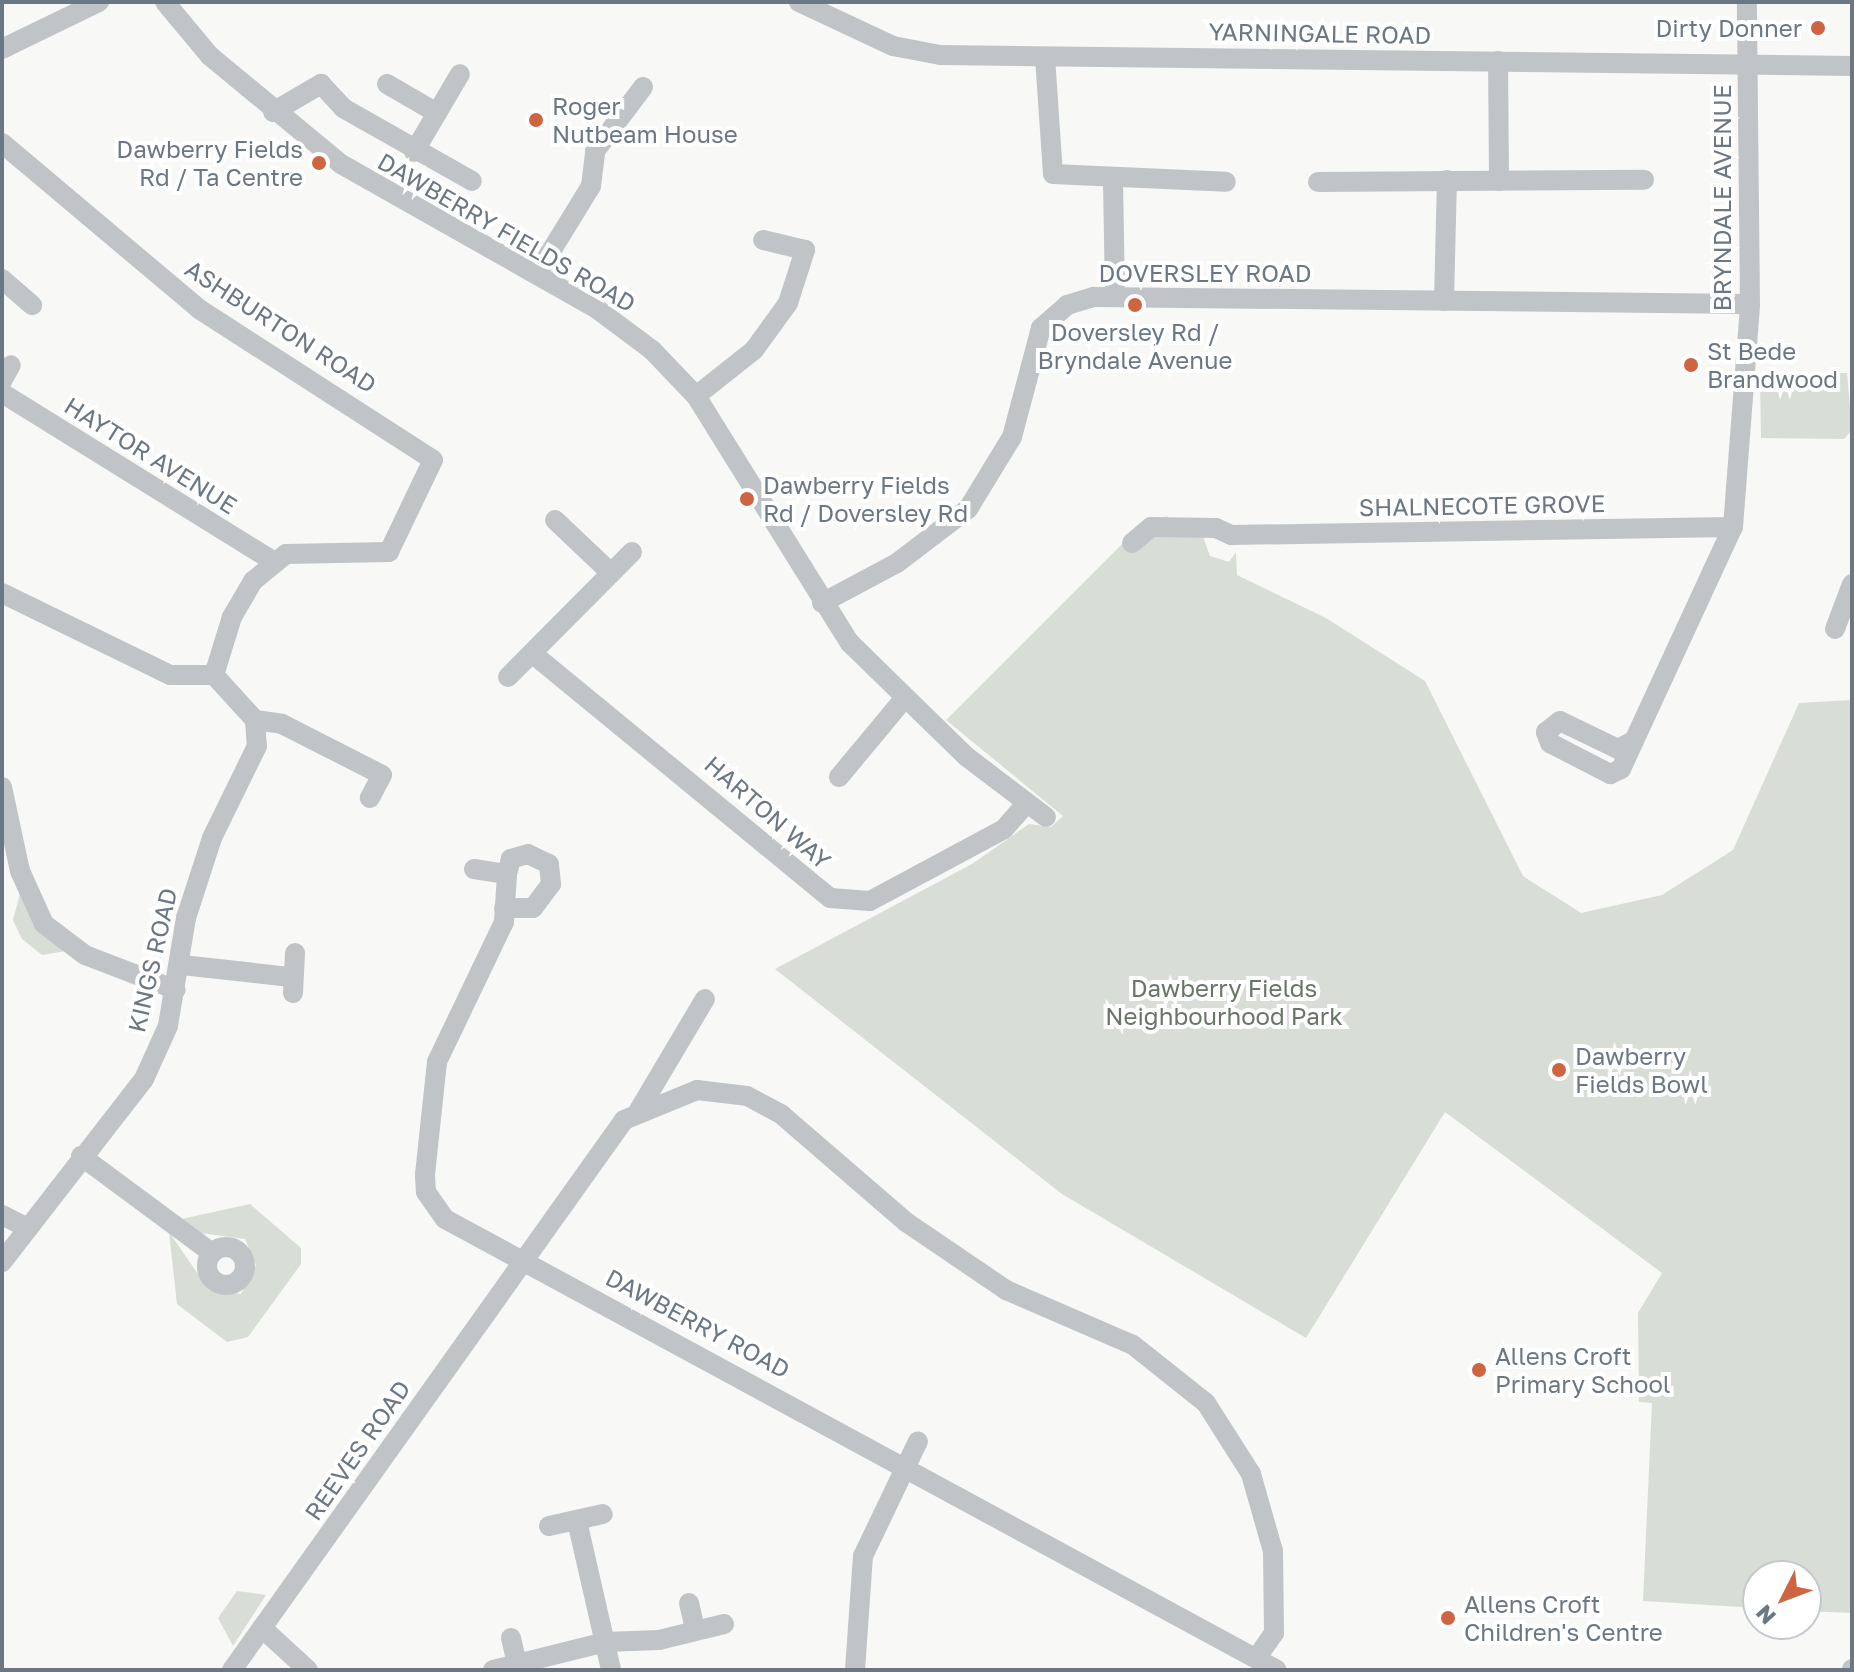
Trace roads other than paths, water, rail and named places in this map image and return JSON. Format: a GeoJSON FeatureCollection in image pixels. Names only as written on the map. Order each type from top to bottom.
{"type":"FeatureCollection","features":[{"type":"Feature","properties":{"kind":"street"},"geometry":{"type":"LineString","coordinates":[[2,49],[99,2]]}},
{"type":"Feature","properties":{"kind":"street","name":"DAWBERRY FIELDS ROAD"},"geometry":{"type":"LineString","coordinates":[[165,2],[183,29],[273,112],[363,178],[537,274],[652,350],[696,396],[822,603],[903,700],[1026,804],[1046,817]]}},
{"type":"Feature","properties":{"kind":"street","name":"YARNINGALE ROAD"},"geometry":{"type":"LineString","coordinates":[[799,2],[893,46],[940,55],[1852,66]]}},
{"type":"Feature","properties":{"kind":"street","name":"BRYNDALE AVENUE"},"geometry":{"type":"LineString","coordinates":[[1633,741],[1733,527],[1750,304],[1747,2]]}},
{"type":"Feature","properties":{"kind":"street"},"geometry":{"type":"LineString","coordinates":[[1045,57],[1048,169],[1068,180],[1226,182]]}},
{"type":"Feature","properties":{"kind":"street"},"geometry":{"type":"LineString","coordinates":[[1498,61],[1499,181]]}},
{"type":"Feature","properties":{"kind":"street"},"geometry":{"type":"LineString","coordinates":[[414,152],[460,74]]}},
{"type":"Feature","properties":{"kind":"street"},"geometry":{"type":"LineString","coordinates":[[273,112],[321,84],[343,108],[414,152],[472,181]]}},
{"type":"Feature","properties":{"kind":"street"},"geometry":{"type":"LineString","coordinates":[[387,84],[437,113]]}},
{"type":"Feature","properties":{"kind":"street"},"geometry":{"type":"LineString","coordinates":[[537,274],[591,186],[595,151],[643,87]]}},
{"type":"Feature","properties":{"kind":"street","name":"ASHBURTON ROAD"},"geometry":{"type":"LineString","coordinates":[[4,153],[199,309],[428,451],[431,473],[389,552],[308,551],[273,561]]}},
{"type":"Feature","properties":{"kind":"street"},"geometry":{"type":"LineString","coordinates":[[1444,301],[1447,180]]}},
{"type":"Feature","properties":{"kind":"street"},"geometry":{"type":"LineString","coordinates":[[1318,182],[1644,180]]}},
{"type":"Feature","properties":{"kind":"street"},"geometry":{"type":"LineString","coordinates":[[1113,181],[1115,297]]}},
{"type":"Feature","properties":{"kind":"street"},"geometry":{"type":"LineString","coordinates":[[696,396],[754,350],[788,303],[805,250],[763,240]]}},
{"type":"Feature","properties":{"kind":"street"},"geometry":{"type":"LineString","coordinates":[[2,279],[32,305]]}},
{"type":"Feature","properties":{"kind":"street","name":"DOVERSLEY ROAD"},"geometry":{"type":"LineString","coordinates":[[822,603],[897,563],[968,509],[1012,437],[1041,328],[1067,305],[1115,297],[1750,304]]}},
{"type":"Feature","properties":{"kind":"street","name":"HAYTOR AVENUE"},"geometry":{"type":"LineString","coordinates":[[2,393],[273,561]]}},
{"type":"Feature","properties":{"kind":"street"},"geometry":{"type":"LineString","coordinates":[[555,520],[611,573]]}},
{"type":"Feature","properties":{"kind":"street","name":"SHALNECOTE GROVE"},"geometry":{"type":"LineString","coordinates":[[1132,543],[1151,527],[1216,528],[1231,535],[1733,527]]}},
{"type":"Feature","properties":{"kind":"street"},"geometry":{"type":"LineString","coordinates":[[508,677],[632,552]]}},
{"type":"Feature","properties":{"kind":"street"},"geometry":{"type":"LineString","coordinates":[[214,675],[232,617],[273,561]]}},
{"type":"Feature","properties":{"kind":"street"},"geometry":{"type":"LineString","coordinates":[[1835,629],[1849,607],[1852,584]]}},
{"type":"Feature","properties":{"kind":"street"},"geometry":{"type":"LineString","coordinates":[[2,593],[170,675],[214,675],[255,720],[282,724],[382,775],[370,798]]}},
{"type":"Feature","properties":{"kind":"street","name":"HARTON WAY"},"geometry":{"type":"LineString","coordinates":[[533,654],[830,898],[870,901],[1004,829],[1026,804]]}},
{"type":"Feature","properties":{"kind":"street"},"geometry":{"type":"LineString","coordinates":[[839,777],[903,700]]}},
{"type":"Feature","properties":{"kind":"street","name":"KINGS ROAD"},"geometry":{"type":"LineString","coordinates":[[2,1262],[81,1156],[144,1079],[176,990],[182,965],[186,918],[212,838],[257,746],[255,720]]}},
{"type":"Feature","properties":{"kind":"street"},"geometry":{"type":"LineString","coordinates":[[2,787],[20,871],[44,924],[85,955],[176,990]]}},
{"type":"Feature","properties":{"kind":"street"},"geometry":{"type":"LineString","coordinates":[[474,869],[507,874],[511,859],[528,854],[549,864],[551,884],[533,908],[504,908]]}},
{"type":"Feature","properties":{"kind":"street","name":"DAWBERRY ROAD"},"geometry":{"type":"LineString","coordinates":[[507,874],[504,908],[495,944],[437,1062],[425,1175],[426,1192],[445,1219],[906,1463],[1258,1656],[1277,1670]]}},
{"type":"Feature","properties":{"kind":"street"},"geometry":{"type":"LineString","coordinates":[[182,965],[292,985],[295,953]]}},
{"type":"Feature","properties":{"kind":"street"},"geometry":{"type":"LineString","coordinates":[[639,1110],[705,999]]}},
{"type":"Feature","properties":{"kind":"street"},"geometry":{"type":"LineString","coordinates":[[639,1110],[697,1090],[747,1096],[782,1115],[865,1191],[1006,1290],[1133,1345],[1171,1371],[1231,1435],[1263,1509],[1278,1599],[1274,1633],[1258,1656]]}},
{"type":"Feature","properties":{"kind":"street","name":"REEVES ROAD"},"geometry":{"type":"LineString","coordinates":[[232,1670],[612,1136],[639,1110]]}},
{"type":"Feature","properties":{"kind":"street"},"geometry":{"type":"LineString","coordinates":[[81,1156],[212,1253]]}},
{"type":"Feature","properties":{"kind":"street"},"geometry":{"type":"LineString","coordinates":[[2,1215],[27,1228]]}},
{"type":"Feature","properties":{"kind":"street"},"geometry":{"type":"LineString","coordinates":[[855,1670],[863,1556],[918,1441]]}},
{"type":"Feature","properties":{"kind":"street"},"geometry":{"type":"LineString","coordinates":[[549,1526],[603,1514]]}},
{"type":"Feature","properties":{"kind":"street"},"geometry":{"type":"LineString","coordinates":[[577,1521],[611,1670]]}},
{"type":"Feature","properties":{"kind":"street"},"geometry":{"type":"LineString","coordinates":[[689,1603],[695,1628]]}},
{"type":"Feature","properties":{"kind":"street"},"geometry":{"type":"LineString","coordinates":[[493,1670],[605,1642],[659,1640],[695,1628],[724,1624]]}},
{"type":"Feature","properties":{"kind":"street"},"geometry":{"type":"LineString","coordinates":[[262,1628],[308,1670]]}},
{"type":"Feature","properties":{"kind":"street"},"geometry":{"type":"LineString","coordinates":[[511,1638],[517,1664]]}},
{"type":"Feature","properties":{"kind":"place","name":"Dirty Donner"},"geometry":{"type":"Point","coordinates":[1818,28]}},
{"type":"Feature","properties":{"kind":"place","name":"Roger Nutbeam House"},"geometry":{"type":"Point","coordinates":[536,120]}},
{"type":"Feature","properties":{"kind":"place","name":"Dawberry Fields Rd / Ta Centre"},"geometry":{"type":"Point","coordinates":[319,163]}},
{"type":"Feature","properties":{"kind":"place","name":"Doversley Rd / Bryndale Avenue"},"geometry":{"type":"Point","coordinates":[1135,305]}},
{"type":"Feature","properties":{"kind":"place","name":"St Bede Brandwood"},"geometry":{"type":"Point","coordinates":[1691,365]}},
{"type":"Feature","properties":{"kind":"place","name":"Dawberry Fields Rd / Doversley Rd"},"geometry":{"type":"Point","coordinates":[747,499]}},
{"type":"Feature","properties":{"kind":"place","name":"Dawberry Fields Bowl"},"geometry":{"type":"Point","coordinates":[1559,1070]}},
{"type":"Feature","properties":{"kind":"place","name":"Allens Croft Primary School"},"geometry":{"type":"Point","coordinates":[1479,1370]}},
{"type":"Feature","properties":{"kind":"place","name":"Allens Croft Children's Centre"},"geometry":{"type":"Point","coordinates":[1448,1618]}},
{"type":"Feature","properties":{"kind":"park label","name":"Dawberry Fields Neighbourhood Park"},"geometry":{"type":"Point","coordinates":[1224,1002]}}]}
